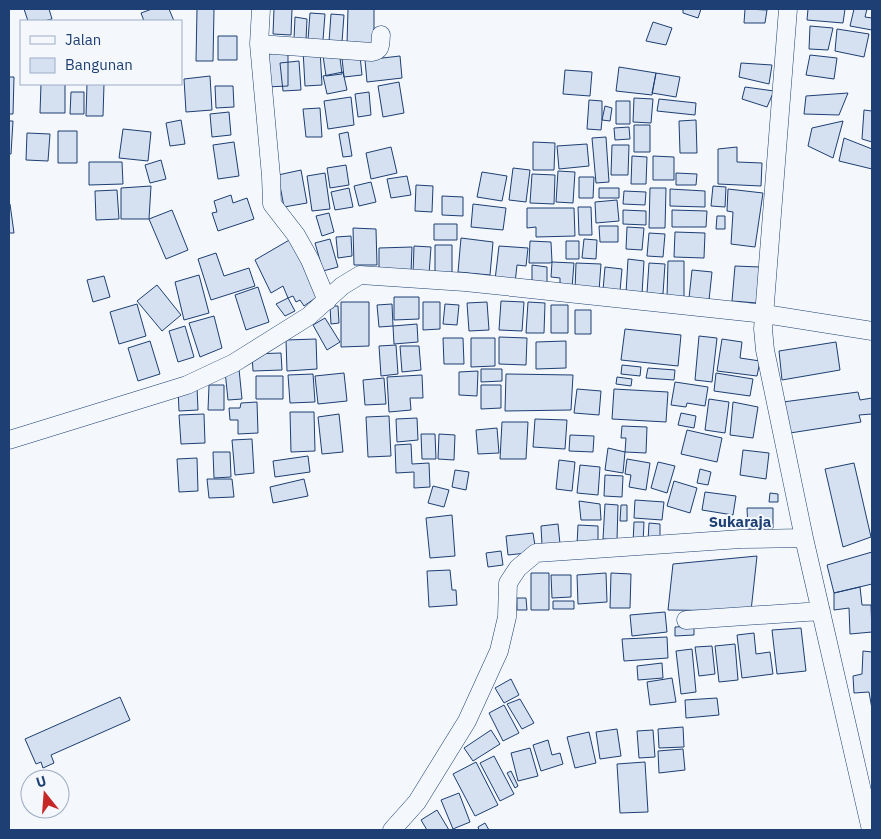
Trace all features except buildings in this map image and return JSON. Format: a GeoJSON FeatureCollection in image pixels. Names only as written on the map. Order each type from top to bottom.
{"type":"FeatureCollection","features":[{"type":"Feature","properties":{"kind":"street"},"geometry":{"type":"LineString","coordinates":[[261,9],[259,44],[272,204],[296,235],[310,260],[327,301]]}},
{"type":"Feature","properties":{"kind":"street"},"geometry":{"type":"LineString","coordinates":[[788,9],[763,328],[764,350],[804,538],[871,830]]}},
{"type":"Feature","properties":{"kind":"street"},"geometry":{"type":"LineString","coordinates":[[259,44],[372,52],[378,51],[380,48],[382,35]]}},
{"type":"Feature","properties":{"kind":"street"},"geometry":{"type":"LineString","coordinates":[[9,440],[187,385],[234,363],[309,316],[342,286],[360,275],[465,282],[765,314],[872,332]]}},
{"type":"Feature","properties":{"kind":"street"},"geometry":{"type":"LineString","coordinates":[[392,830],[417,802],[467,721],[499,651],[507,617],[508,583],[526,560],[536,553],[741,539],[804,538]]}},
{"type":"Feature","properties":{"kind":"street"},"geometry":{"type":"LineString","coordinates":[[686,620],[821,611]]}},
{"type":"Feature","properties":{"kind":"district","name":"Sukaraja"},"geometry":{"type":"Point","coordinates":[740,522]}}]}
